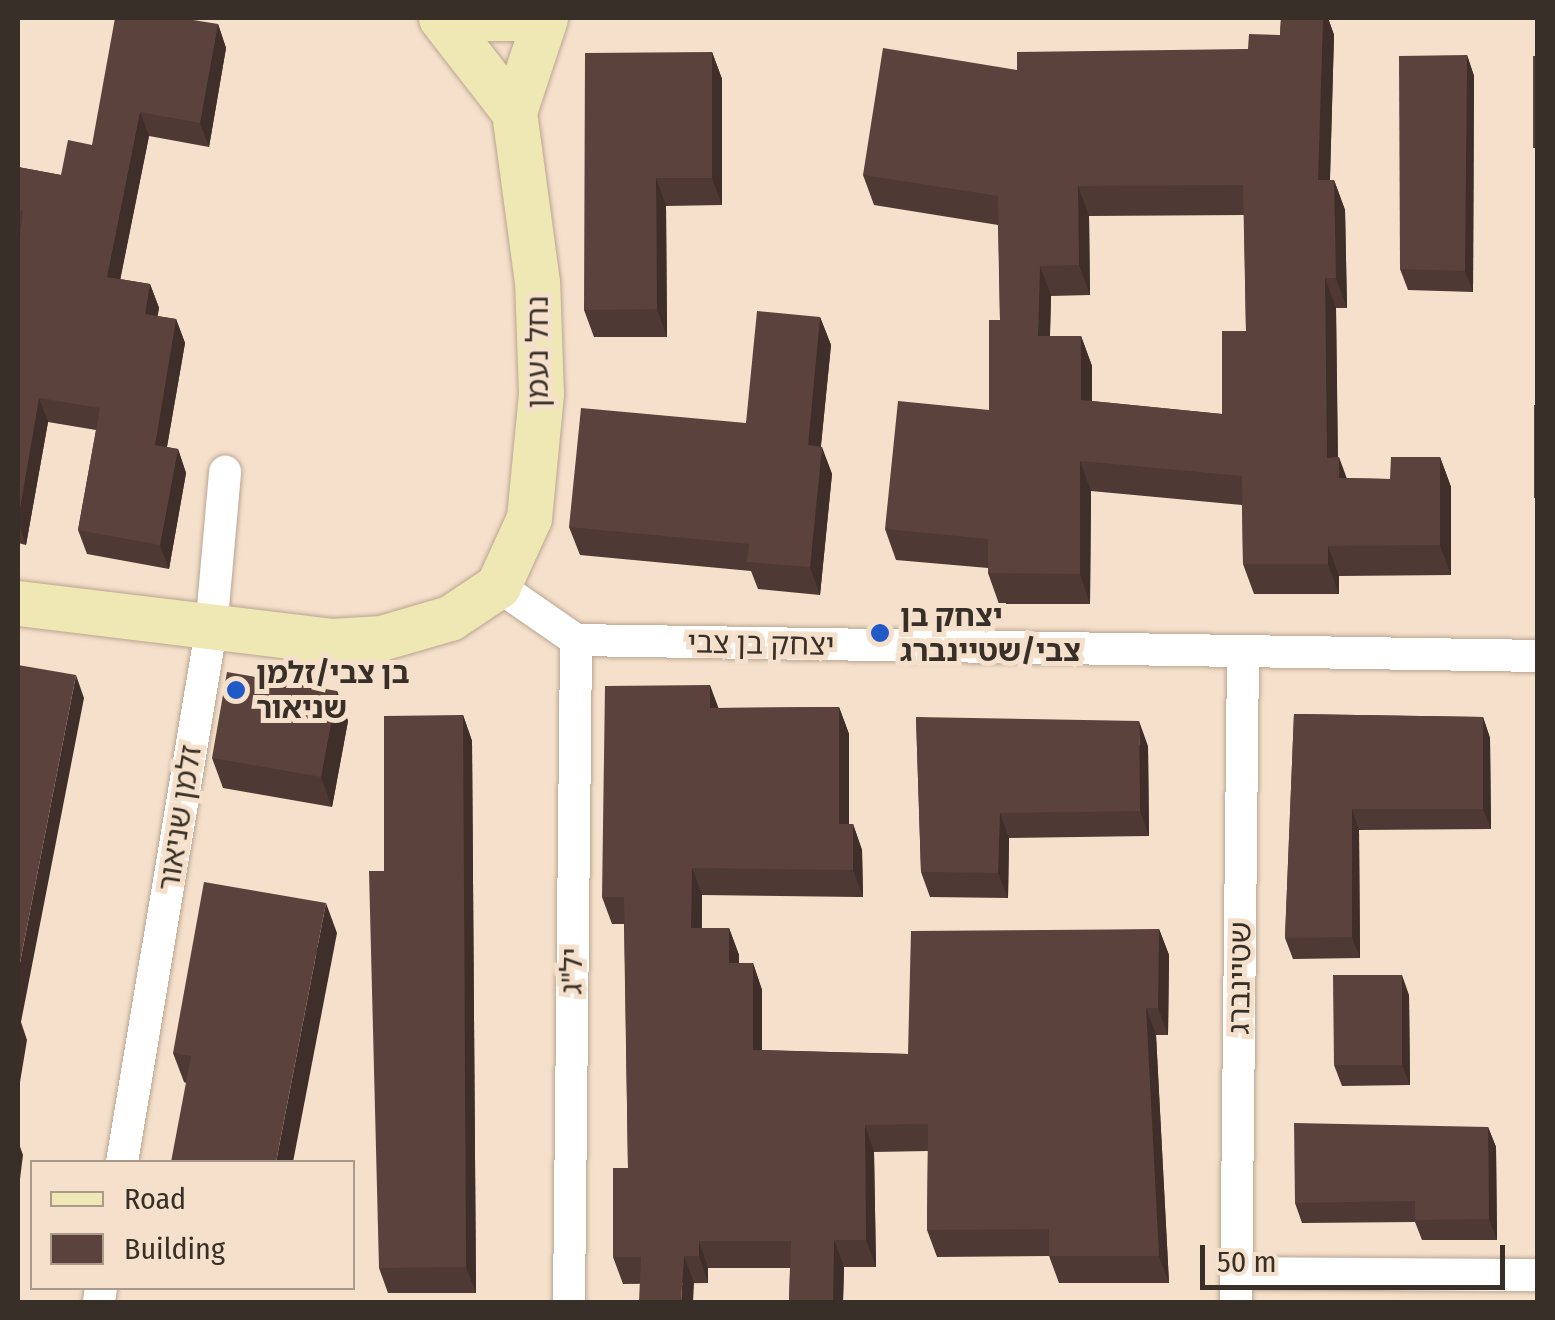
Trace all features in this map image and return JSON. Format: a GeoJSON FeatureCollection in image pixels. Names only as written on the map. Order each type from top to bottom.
{"type":"FeatureCollection","features":[{"type":"Feature","properties":{"kind":"street"},"geometry":{"type":"LineString","coordinates":[[443,18],[518,18]]}},
{"type":"Feature","properties":{"kind":"street","name":"נחל נעמן"},"geometry":{"type":"LineString","coordinates":[[443,18],[514,112]]}},
{"type":"Feature","properties":{"kind":"street","name":"נחל נעמן"},"geometry":{"type":"LineString","coordinates":[[498,586],[530,518],[541,394],[538,282],[514,112],[544,18]]}},
{"type":"Feature","properties":{"kind":"street","name":"זלמן שניאור"},"geometry":{"type":"LineString","coordinates":[[122,1160],[211,630],[225,472]]}},
{"type":"Feature","properties":{"kind":"street"},"geometry":{"type":"LineString","coordinates":[[18,603],[211,630],[382,638],[450,618],[498,586],[576,640]]}},
{"type":"Feature","properties":{"kind":"street","name":"יצחק בן צבי"},"geometry":{"type":"LineString","coordinates":[[576,640],[1538,656]]}},
{"type":"Feature","properties":{"kind":"street","name":"יל\"ג"},"geometry":{"type":"LineString","coordinates":[[569,1302],[576,640]]}},
{"type":"Feature","properties":{"kind":"street","name":"שטיינברג"},"geometry":{"type":"LineString","coordinates":[[1236,1288],[1244,654]]}},
{"type":"Feature","properties":{"kind":"street"},"geometry":{"type":"LineString","coordinates":[[1236,1288],[1538,1275]]}},
{"type":"Feature","properties":{"kind":"building"},"geometry":{"type":"Polygon","coordinates":[[[115,18],[181,18],[218,24],[200,123],[140,112],[107,277],[150,284],[145,314],[176,319],[155,445],[178,449],[160,545],[78,530],[100,408],[39,398],[18,520],[18,252],[23,211],[18,210],[18,167],[61,175],[68,140],[92,145],[115,18]]]}},
{"type":"Feature","properties":{"kind":"building"},"geometry":{"type":"Polygon","coordinates":[[[1281,18],[1323,18],[1318,180],[1334,180],[1336,278],[1325,278],[1327,458],[1339,457],[1339,478],[1390,479],[1391,457],[1440,457],[1440,545],[1328,546],[1328,564],[1243,564],[1242,476],[1080,461],[1080,574],[988,573],[988,539],[885,529],[898,401],[989,410],[989,320],[1000,320],[998,196],[863,175],[883,48],[1017,70],[1017,52],[1248,49],[1249,34],[1280,35],[1281,18]],[[1243,185],[1078,186],[1079,265],[1040,266],[1038,336],[1081,336],[1081,400],[1222,414],[1222,331],[1246,331],[1243,185]]]}},
{"type":"Feature","properties":{"kind":"building"},"geometry":{"type":"Polygon","coordinates":[[[712,52],[712,178],[656,178],[657,309],[584,310],[585,53],[712,52]]]}},
{"type":"Feature","properties":{"kind":"building"},"geometry":{"type":"Polygon","coordinates":[[[1467,55],[1465,271],[1400,269],[1399,56],[1467,55]]]}},
{"type":"Feature","properties":{"kind":"building"},"geometry":{"type":"Polygon","coordinates":[[[1533,56],[1538,56],[1538,148],[1533,148],[1533,56]]]}},
{"type":"Feature","properties":{"kind":"building"},"geometry":{"type":"Polygon","coordinates":[[[757,311],[820,317],[808,445],[822,447],[810,567],[747,562],[749,544],[569,527],[581,408],[746,423],[757,311]]]}},
{"type":"Feature","properties":{"kind":"building"},"geometry":{"type":"Polygon","coordinates":[[[1534,405],[1538,405],[1538,498],[1534,498],[1534,405]]]}},
{"type":"Feature","properties":{"kind":"building"},"geometry":{"type":"Polygon","coordinates":[[[18,665],[76,675],[18,973],[18,665]]]}},
{"type":"Feature","properties":{"kind":"building"},"geometry":{"type":"Polygon","coordinates":[[[227,672],[337,691],[321,777],[212,758],[227,672]]]}},
{"type":"Feature","properties":{"kind":"building"},"geometry":{"type":"Polygon","coordinates":[[[710,685],[710,708],[839,707],[839,824],[853,824],[853,870],[692,868],[691,928],[729,928],[729,963],[753,963],[753,1050],[908,1054],[911,931],[1159,929],[1158,1008],[1146,1008],[1159,1256],[1049,1256],[1049,1229],[927,1230],[928,1124],[865,1125],[866,1240],[834,1240],[833,1302],[789,1302],[791,1241],[699,1241],[699,1256],[684,1256],[681,1302],[639,1302],[641,1257],[613,1257],[613,1168],[628,1168],[624,897],[602,897],[605,686],[710,685]]]}},
{"type":"Feature","properties":{"kind":"building"},"geometry":{"type":"Polygon","coordinates":[[[1294,714],[1483,717],[1483,809],[1352,809],[1352,937],[1285,938],[1294,714]]]}},
{"type":"Feature","properties":{"kind":"building"},"geometry":{"type":"Polygon","coordinates":[[[463,715],[466,1267],[379,1268],[369,871],[384,871],[384,716],[463,715]]]}},
{"type":"Feature","properties":{"kind":"building"},"geometry":{"type":"Polygon","coordinates":[[[916,717],[1139,721],[1140,811],[1000,813],[998,873],[921,872],[916,717]]]}},
{"type":"Feature","properties":{"kind":"building"},"geometry":{"type":"Polygon","coordinates":[[[204,882],[326,903],[276,1160],[171,1160],[191,1056],[173,1053],[204,882]]]}},
{"type":"Feature","properties":{"kind":"building"},"geometry":{"type":"Polygon","coordinates":[[[1333,975],[1402,975],[1402,1065],[1334,1065],[1333,975]]]}},
{"type":"Feature","properties":{"kind":"building"},"geometry":{"type":"Polygon","coordinates":[[[1294,1123],[1488,1127],[1489,1219],[1415,1220],[1415,1201],[1295,1203],[1294,1123]]]}},
{"type":"Feature","properties":{"kind":"place","name":"יצחק בן צבי/שטיינברג"},"geometry":{"type":"Point","coordinates":[880,633]}},
{"type":"Feature","properties":{"kind":"place","name":"בן צבי/זלמן שניאור"},"geometry":{"type":"Point","coordinates":[236,690]}}]}
